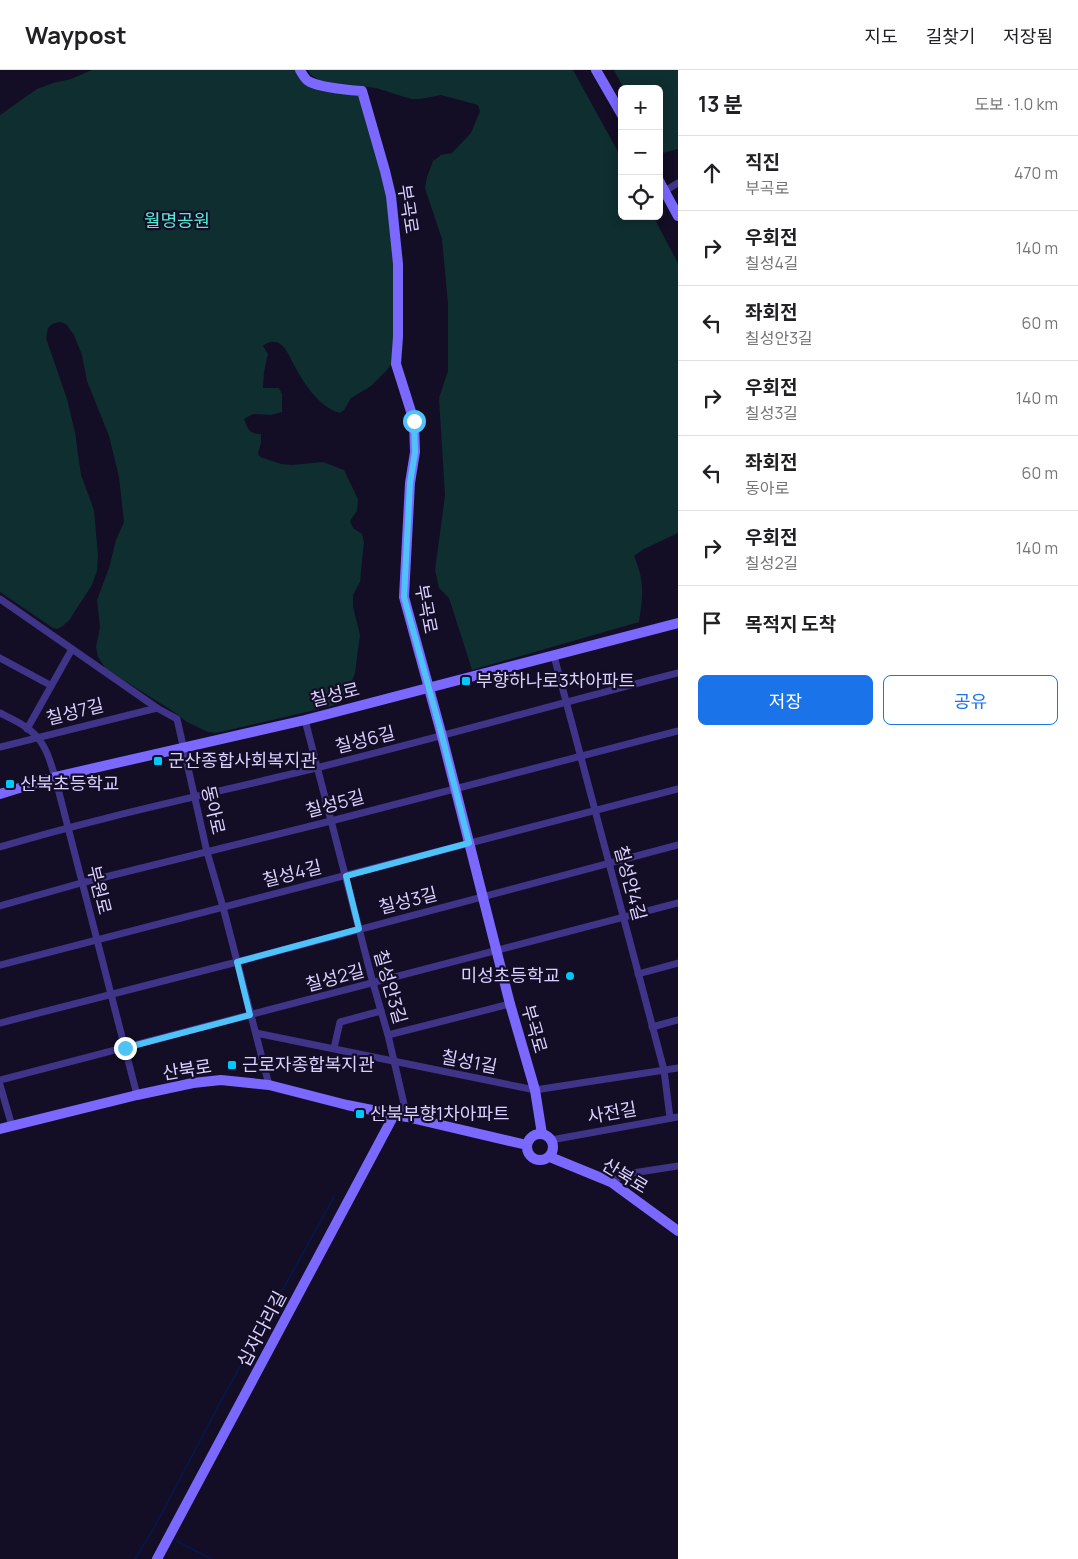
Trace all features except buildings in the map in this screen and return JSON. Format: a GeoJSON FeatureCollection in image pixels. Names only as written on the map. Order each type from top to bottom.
{"type":"FeatureCollection","features":[{"type":"Feature","properties":{"kind":"street","name":"부곡로"},"geometry":{"type":"LineString","coordinates":[[300,70],[309,82],[362,92],[385,171],[398,264],[399,303],[396,364],[414,421],[415,452],[410,483],[404,597],[442,736],[510,1004],[535,1090],[542,1134]]}},
{"type":"Feature","properties":{"kind":"street"},"geometry":{"type":"LineString","coordinates":[[596,70],[618,108]]}},
{"type":"Feature","properties":{"kind":"street"},"geometry":{"type":"LineString","coordinates":[[665,191],[678,183]]}},
{"type":"Feature","properties":{"kind":"street"},"geometry":{"type":"LineString","coordinates":[[663,188],[678,216]]}},
{"type":"Feature","properties":{"kind":"street","name":"동아로"},"geometry":{"type":"LineString","coordinates":[[0,599],[157,708],[177,719],[207,852],[269,1085]]}},
{"type":"Feature","properties":{"kind":"street","name":"칠성로"},"geometry":{"type":"LineString","coordinates":[[0,794],[55,777],[304,720],[678,623]]}},
{"type":"Feature","properties":{"kind":"street"},"geometry":{"type":"LineString","coordinates":[[26,728],[72,649]]}},
{"type":"Feature","properties":{"kind":"street","name":"칠성안4길"},"geometry":{"type":"LineString","coordinates":[[554,656],[664,1070],[674,1118]]}},
{"type":"Feature","properties":{"kind":"street"},"geometry":{"type":"LineString","coordinates":[[0,658],[50,685]]}},
{"type":"Feature","properties":{"kind":"street","name":"칠성6길"},"geometry":{"type":"LineString","coordinates":[[0,847],[68,827],[194,798],[442,736],[678,673]]}},
{"type":"Feature","properties":{"kind":"street","name":"칠성7길"},"geometry":{"type":"LineString","coordinates":[[0,747],[157,708]]}},
{"type":"Feature","properties":{"kind":"street","name":"부원로"},"geometry":{"type":"LineString","coordinates":[[0,713],[26,728],[37,737],[46,752],[55,777],[137,1095]]}},
{"type":"Feature","properties":{"kind":"street","name":"칠성안3길"},"geometry":{"type":"LineString","coordinates":[[304,720],[373,983],[396,1062],[408,1117]]}},
{"type":"Feature","properties":{"kind":"street","name":"칠성5길"},"geometry":{"type":"LineString","coordinates":[[0,906],[82,883],[332,821],[678,731]]}},
{"type":"Feature","properties":{"kind":"street","name":"칠성4길"},"geometry":{"type":"LineString","coordinates":[[0,965],[678,790]]}},
{"type":"Feature","properties":{"kind":"street","name":"칠성3길"},"geometry":{"type":"LineString","coordinates":[[0,1023],[678,845]]}},
{"type":"Feature","properties":{"kind":"street","name":"칠성2길"},"geometry":{"type":"LineString","coordinates":[[0,1080],[678,903]]}},
{"type":"Feature","properties":{"kind":"street"},"geometry":{"type":"LineString","coordinates":[[638,974],[678,963]]}},
{"type":"Feature","properties":{"kind":"street"},"geometry":{"type":"LineString","coordinates":[[388,1035],[510,1004]]}},
{"type":"Feature","properties":{"kind":"street"},"geometry":{"type":"LineString","coordinates":[[334,1048],[340,1022],[381,1011]]}},
{"type":"Feature","properties":{"kind":"street"},"geometry":{"type":"LineString","coordinates":[[652,1027],[678,1020]]}},
{"type":"Feature","properties":{"kind":"street","name":"칠성1길"},"geometry":{"type":"LineString","coordinates":[[256,1033],[535,1090],[678,1068]]}},
{"type":"Feature","properties":{"kind":"street","name":"산북로"},"geometry":{"type":"LineString","coordinates":[[0,1129],[137,1095],[221,1080],[269,1085],[347,1105],[527,1144]]}},
{"type":"Feature","properties":{"kind":"street"},"geometry":{"type":"LineString","coordinates":[[0,1085],[12,1126]]}},
{"type":"Feature","properties":{"kind":"street","name":"십자다리길"},"geometry":{"type":"LineString","coordinates":[[157,1559],[394,1115]]}},
{"type":"Feature","properties":{"kind":"street","name":"사전길"},"geometry":{"type":"LineString","coordinates":[[551,1140],[674,1118]]}},
{"type":"Feature","properties":{"kind":"street"},"geometry":{"type":"LineString","coordinates":[[542,1134],[551,1140],[554,1150],[550,1157],[545,1160],[536,1160],[529,1155],[527,1144],[534,1136],[542,1134]]}},
{"type":"Feature","properties":{"kind":"street","name":"산북로"},"geometry":{"type":"LineString","coordinates":[[550,1157],[611,1182],[678,1231]]}},
{"type":"Feature","properties":{"kind":"street"},"geometry":{"type":"LineString","coordinates":[[611,1182],[626,1174],[678,1166]]}},
{"type":"Feature","properties":{"kind":"green space","name":"월명공원"},"geometry":{"type":"Polygon","coordinates":[[[92,70],[298,70],[304,80],[358,94],[384,172],[392,221],[396,357],[387,370],[371,386],[351,398],[340,413],[318,400],[301,378],[288,353],[282,346],[276,342],[267,343],[263,346],[268,354],[263,388],[279,388],[282,394],[282,412],[271,415],[253,414],[244,419],[250,430],[261,434],[258,453],[260,457],[281,464],[292,465],[323,462],[344,470],[358,499],[357,511],[350,521],[353,528],[362,534],[364,542],[360,582],[353,595],[353,607],[360,635],[355,673],[348,691],[342,700],[332,706],[216,733],[208,732],[187,722],[106,669],[98,657],[96,647],[100,627],[97,600],[109,568],[116,540],[124,522],[119,477],[109,436],[87,381],[82,355],[74,335],[66,324],[60,322],[52,324],[48,328],[46,338],[67,399],[75,432],[81,475],[94,510],[98,555],[97,571],[92,585],[70,619],[57,629],[0,592],[0,115],[37,89],[71,79],[92,70]]]}},
{"type":"Feature","properties":{"kind":"green space"},"geometry":{"type":"Polygon","coordinates":[[[308,70],[573,70],[618,152],[618,220],[655,220],[678,263],[678,533],[644,549],[634,556],[640,573],[642,589],[639,622],[472,670],[449,598],[439,588],[435,570],[445,496],[439,398],[448,371],[448,304],[442,239],[425,188],[433,161],[441,155],[452,153],[471,133],[480,111],[478,105],[441,95],[411,99],[376,88],[321,81],[311,75],[308,70]]]}},
{"type":"Feature","properties":{"kind":"green space"},"geometry":{"type":"Polygon","coordinates":[[[614,70],[678,70],[678,149],[663,153],[663,85],[622,85],[614,70]]]}},
{"type":"Feature","properties":{"kind":"waterway"},"geometry":{"type":"LineString","coordinates":[[135,1559],[154,1528],[221,1401],[334,1197]]}},
{"type":"Feature","properties":{"kind":"waterway"},"geometry":{"type":"LineString","coordinates":[[177,1541],[211,1559]]}},
{"type":"Feature","properties":{"kind":"place","name":"부향하나로3차아파트"},"geometry":{"type":"Point","coordinates":[466,681]}},
{"type":"Feature","properties":{"kind":"place","name":"군산종합사회복지관"},"geometry":{"type":"Point","coordinates":[158,761]}},
{"type":"Feature","properties":{"kind":"place","name":"산북초등학교"},"geometry":{"type":"Point","coordinates":[10,784]}},
{"type":"Feature","properties":{"kind":"place","name":"미성초등학교"},"geometry":{"type":"Point","coordinates":[570,976]}},
{"type":"Feature","properties":{"kind":"place","name":"근로자종합복지관"},"geometry":{"type":"Point","coordinates":[232,1065]}},
{"type":"Feature","properties":{"kind":"place","name":"산북부향1차아파트"},"geometry":{"type":"Point","coordinates":[360,1114]}},
{"type":"Feature","properties":{"kind":"route"},"geometry":{"type":"LineString","coordinates":[[125,1048],[250,1015],[237,962],[359,929],[346,876],[469,843],[404,597],[410,483],[415,452],[414,421]]}}]}
